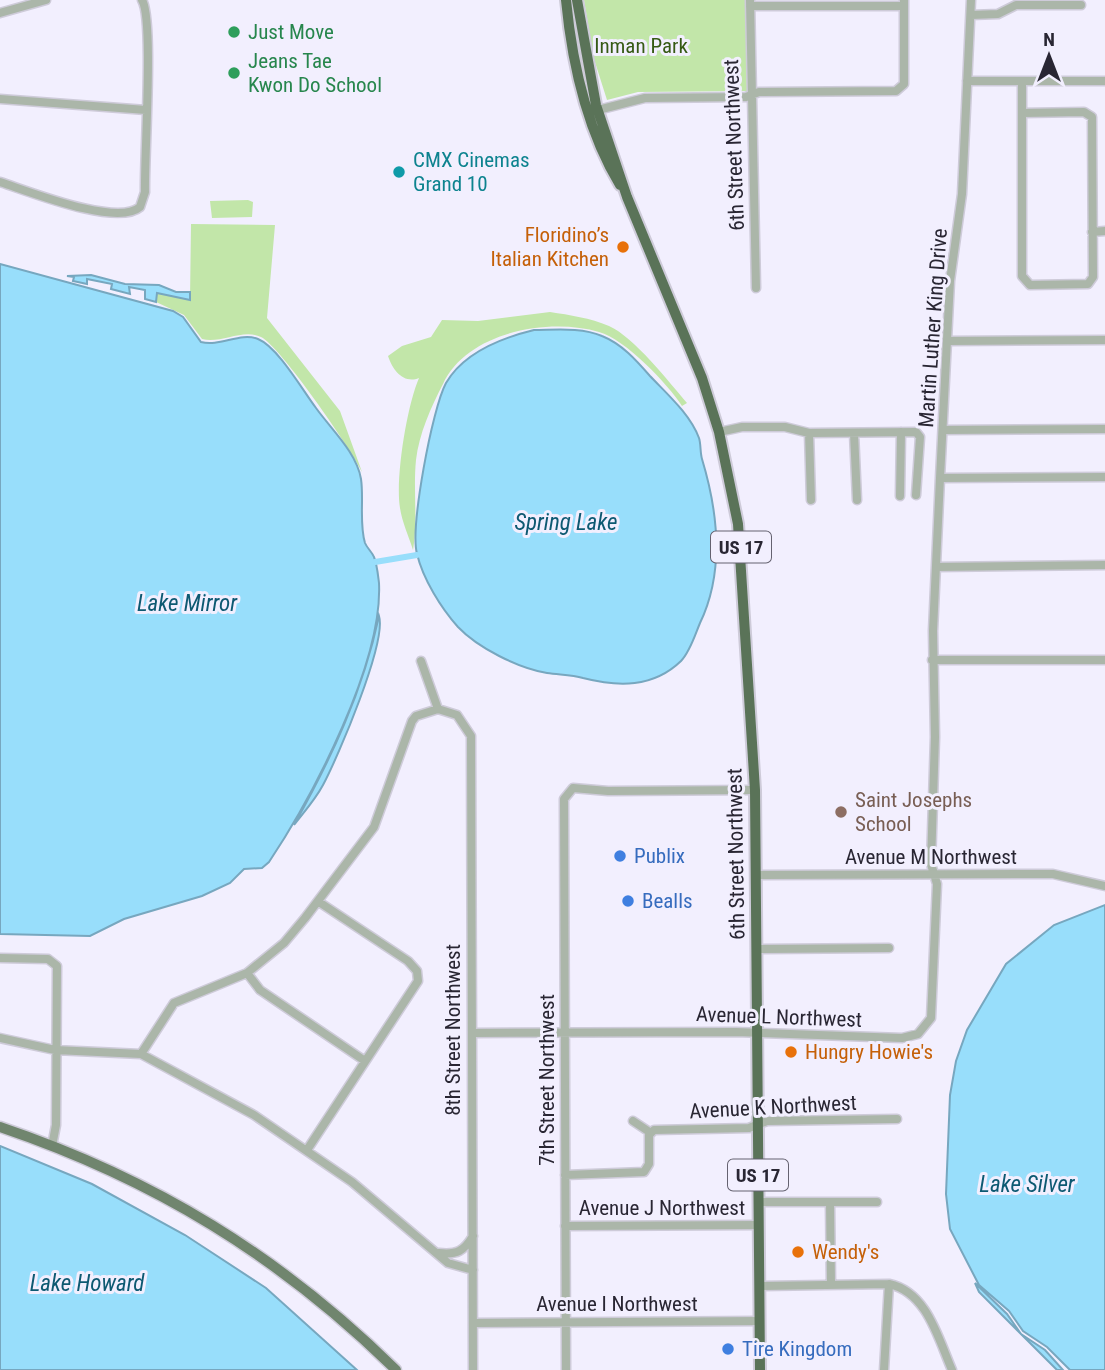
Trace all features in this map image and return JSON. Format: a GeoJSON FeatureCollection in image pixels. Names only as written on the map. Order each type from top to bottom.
{"type":"FeatureCollection","features":[{"type":"Feature","properties":{"kind":"highway","name":"US 17"},"geometry":{"type":"LineString","coordinates":[[566,0],[574,58],[595,131],[609,168],[627,197]]}},
{"type":"Feature","properties":{"kind":"highway","name":"US 17"},"geometry":{"type":"LineString","coordinates":[[577,0],[597,108],[627,197]]}},
{"type":"Feature","properties":{"kind":"highway"},"geometry":{"type":"LineString","coordinates":[[574,58],[582,65],[597,108]]}},
{"type":"Feature","properties":{"kind":"highway","name":"6th Street Northwest"},"geometry":{"type":"LineString","coordinates":[[627,197],[690,345],[719,432],[741,550],[755,790],[760,1370]]}},
{"type":"Feature","properties":{"kind":"main road"},"geometry":{"type":"LineString","coordinates":[[0,1127],[52,1146],[168,1199],[254,1250],[325,1303],[396,1370]]}},
{"type":"Feature","properties":{"kind":"street"},"geometry":{"type":"LineString","coordinates":[[21,0],[32,5]]}},
{"type":"Feature","properties":{"kind":"street"},"geometry":{"type":"LineString","coordinates":[[0,13],[46,0]]}},
{"type":"Feature","properties":{"kind":"street"},"geometry":{"type":"LineString","coordinates":[[0,182],[80,207],[122,213],[136,211],[144,202],[148,15],[142,0]]}},
{"type":"Feature","properties":{"kind":"street","name":"Martin Luther King Drive"},"geometry":{"type":"LineString","coordinates":[[933,875],[931,864],[935,721],[932,660],[936,567],[950,281],[962,194],[971,0]]}},
{"type":"Feature","properties":{"kind":"street"},"geometry":{"type":"LineString","coordinates":[[597,108],[645,98],[901,88],[904,84],[904,3],[750,3]]}},
{"type":"Feature","properties":{"kind":"street","name":"6th Street Northwest"},"geometry":{"type":"LineString","coordinates":[[750,3],[757,288]]}},
{"type":"Feature","properties":{"kind":"street"},"geometry":{"type":"LineString","coordinates":[[971,15],[998,15],[1016,5],[1081,5]]}},
{"type":"Feature","properties":{"kind":"street"},"geometry":{"type":"LineString","coordinates":[[1021,81],[1022,276],[1026,282],[1040,285],[1090,283],[1093,277],[1091,116],[1084,112],[1022,113]]}},
{"type":"Feature","properties":{"kind":"street"},"geometry":{"type":"LineString","coordinates":[[967,82],[1105,82]]}},
{"type":"Feature","properties":{"kind":"street"},"geometry":{"type":"LineString","coordinates":[[0,99],[146,110]]}},
{"type":"Feature","properties":{"kind":"street"},"geometry":{"type":"LineString","coordinates":[[1092,232],[1105,231]]}},
{"type":"Feature","properties":{"kind":"street"},"geometry":{"type":"LineString","coordinates":[[947,341],[1105,340]]}},
{"type":"Feature","properties":{"kind":"street"},"geometry":{"type":"LineString","coordinates":[[719,432],[742,428],[785,427],[809,433],[916,432],[920,437],[916,495]]}},
{"type":"Feature","properties":{"kind":"street"},"geometry":{"type":"LineString","coordinates":[[943,430],[1105,429]]}},
{"type":"Feature","properties":{"kind":"street"},"geometry":{"type":"LineString","coordinates":[[900,496],[901,432]]}},
{"type":"Feature","properties":{"kind":"street"},"geometry":{"type":"LineString","coordinates":[[809,433],[811,500]]}},
{"type":"Feature","properties":{"kind":"street"},"geometry":{"type":"LineString","coordinates":[[854,433],[857,500]]}},
{"type":"Feature","properties":{"kind":"street"},"geometry":{"type":"LineString","coordinates":[[940,478],[1105,477]]}},
{"type":"Feature","properties":{"kind":"street"},"geometry":{"type":"LineString","coordinates":[[936,567],[1105,565]]}},
{"type":"Feature","properties":{"kind":"street"},"geometry":{"type":"LineString","coordinates":[[932,660],[1105,660]]}},
{"type":"Feature","properties":{"kind":"street"},"geometry":{"type":"LineString","coordinates":[[141,1054],[174,1003],[247,973],[284,943],[369,837],[381,813],[412,721],[416,716],[438,709],[421,661]]}},
{"type":"Feature","properties":{"kind":"street","name":"8th Street Northwest"},"geometry":{"type":"LineString","coordinates":[[438,709],[462,719],[471,736],[473,1370]]}},
{"type":"Feature","properties":{"kind":"street","name":"7th Street Northwest"},"geometry":{"type":"LineString","coordinates":[[566,1370],[564,804],[568,790],[755,790]]}},
{"type":"Feature","properties":{"kind":"street","name":"Avenue M Northwest"},"geometry":{"type":"LineString","coordinates":[[756,875],[1053,874],[1105,886]]}},
{"type":"Feature","properties":{"kind":"street","name":"Avenue L Northwest"},"geometry":{"type":"LineString","coordinates":[[472,1032],[902,1038],[918,1034],[931,1018],[937,884],[933,875]]}},
{"type":"Feature","properties":{"kind":"street"},"geometry":{"type":"LineString","coordinates":[[307,1150],[417,985],[417,971],[408,961],[318,902]]}},
{"type":"Feature","properties":{"kind":"street"},"geometry":{"type":"LineString","coordinates":[[756,949],[889,948]]}},
{"type":"Feature","properties":{"kind":"street"},"geometry":{"type":"LineString","coordinates":[[0,958],[48,959],[55,962],[56,1125],[52,1146]]}},
{"type":"Feature","properties":{"kind":"street"},"geometry":{"type":"LineString","coordinates":[[247,973],[260,990],[365,1061]]}},
{"type":"Feature","properties":{"kind":"street"},"geometry":{"type":"LineString","coordinates":[[0,1038],[55,1049],[141,1054],[254,1115],[369,1195],[455,1267],[473,1270]]}},
{"type":"Feature","properties":{"kind":"street","name":"Avenue K Northwest"},"geometry":{"type":"LineString","coordinates":[[651,1133],[658,1129],[749,1128],[758,1124],[790,1120],[897,1119]]}},
{"type":"Feature","properties":{"kind":"street"},"geometry":{"type":"LineString","coordinates":[[565,1175],[644,1172],[649,1164],[651,1133],[633,1121]]}},
{"type":"Feature","properties":{"kind":"street","name":"Avenue J Northwest"},"geometry":{"type":"LineString","coordinates":[[759,1202],[877,1202]]}},
{"type":"Feature","properties":{"kind":"street"},"geometry":{"type":"LineString","coordinates":[[830,1202],[831,1284]]}},
{"type":"Feature","properties":{"kind":"street","name":"Avenue J Northwest"},"geometry":{"type":"LineString","coordinates":[[565,1226],[759,1224]]}},
{"type":"Feature","properties":{"kind":"street"},"geometry":{"type":"LineString","coordinates":[[439,1254],[453,1255],[463,1250],[473,1236]]}},
{"type":"Feature","properties":{"kind":"street"},"geometry":{"type":"LineString","coordinates":[[884,1370],[889,1284]]}},
{"type":"Feature","properties":{"kind":"street"},"geometry":{"type":"LineString","coordinates":[[759,1286],[889,1284],[906,1289],[920,1301],[952,1370]]}},
{"type":"Feature","properties":{"kind":"street","name":"Avenue I Northwest"},"geometry":{"type":"LineString","coordinates":[[474,1323],[760,1321]]}},
{"type":"Feature","properties":{"kind":"green space","name":"Inman Park"},"geometry":{"type":"Polygon","coordinates":[[[584,0],[746,0],[747,91],[638,92],[607,100],[594,59],[584,0]]]}},
{"type":"Feature","properties":{"kind":"green space"},"geometry":{"type":"Polygon","coordinates":[[[210,201],[253,202],[252,217],[212,218],[210,201]]]}},
{"type":"Feature","properties":{"kind":"green space"},"geometry":{"type":"Polygon","coordinates":[[[191,224],[275,225],[267,318],[340,411],[362,472],[314,399],[270,344],[261,337],[247,334],[217,340],[202,339],[184,315],[156,302],[156,293],[190,300],[191,224]]]}},
{"type":"Feature","properties":{"kind":"green space"},"geometry":{"type":"Polygon","coordinates":[[[550,312],[595,321],[619,332],[651,361],[687,403],[682,406],[645,363],[621,343],[599,332],[557,326],[511,333],[490,341],[470,352],[455,366],[443,384],[426,421],[416,460],[413,550],[401,513],[399,479],[406,423],[419,378],[404,378],[393,367],[388,356],[402,346],[431,337],[442,320],[478,321],[550,312]]]}},
{"type":"Feature","properties":{"kind":"water","name":"Lake Mirror"},"geometry":{"type":"Polygon","coordinates":[[[0,264],[173,311],[183,317],[201,342],[215,343],[251,337],[266,344],[290,370],[343,442],[359,469],[363,536],[374,557],[378,573],[377,615],[370,651],[358,689],[324,766],[269,862],[262,868],[244,869],[230,883],[202,896],[124,919],[90,936],[0,934],[0,264]]]}},
{"type":"Feature","properties":{"kind":"water"},"geometry":{"type":"Polygon","coordinates":[[[91,275],[125,284],[159,285],[176,292],[190,292],[190,300],[157,293],[156,302],[145,299],[145,290],[129,287],[130,294],[111,289],[112,284],[87,279],[87,284],[73,281],[74,277],[67,276],[91,275]]]}},
{"type":"Feature","properties":{"kind":"water","name":"Spring Lake"},"geometry":{"type":"Polygon","coordinates":[[[534,330],[585,331],[616,343],[634,358],[678,405],[699,438],[715,520],[716,562],[713,583],[708,603],[684,657],[670,670],[647,681],[609,683],[547,673],[499,656],[458,627],[433,593],[420,564],[416,540],[419,495],[435,417],[446,383],[463,363],[484,348],[534,330]]]}},
{"type":"Feature","properties":{"kind":"water"},"geometry":{"type":"Polygon","coordinates":[[[379,616],[380,630],[376,649],[349,726],[323,785],[294,825],[321,775],[355,698],[379,616]]]}},
{"type":"Feature","properties":{"kind":"water","name":"Lake Silver"},"geometry":{"type":"Polygon","coordinates":[[[1105,905],[1105,1370],[1070,1370],[1047,1347],[1023,1331],[1009,1311],[979,1285],[950,1229],[946,1194],[950,1095],[956,1061],[967,1030],[1006,964],[1054,925],[1105,905]]]}},
{"type":"Feature","properties":{"kind":"water","name":"Lake Howard"},"geometry":{"type":"Polygon","coordinates":[[[0,1146],[92,1184],[185,1235],[266,1288],[357,1370],[0,1370],[0,1146]]]}},
{"type":"Feature","properties":{"kind":"water"},"geometry":{"type":"Polygon","coordinates":[[[975,1283],[1007,1314],[1021,1334],[979,1292],[975,1283]]]}},
{"type":"Feature","properties":{"kind":"water"},"geometry":{"type":"Polygon","coordinates":[[[1021,1334],[1045,1350],[1063,1370],[1057,1370],[1021,1334]]]}},
{"type":"Feature","properties":{"kind":"waterway"},"geometry":{"type":"LineString","coordinates":[[375,562],[417,555]]}},
{"type":"Feature","properties":{"kind":"place","name":"Just Move"},"geometry":{"type":"Point","coordinates":[234,32]}},
{"type":"Feature","properties":{"kind":"place","name":"Jeans Tae Kwon Do School"},"geometry":{"type":"Point","coordinates":[234,73]}},
{"type":"Feature","properties":{"kind":"place","name":"CMX Cinemas Grand 10"},"geometry":{"type":"Point","coordinates":[399,172]}},
{"type":"Feature","properties":{"kind":"place","name":"Floridino’s Italian Kitchen"},"geometry":{"type":"Point","coordinates":[623,247]}},
{"type":"Feature","properties":{"kind":"place","name":"Saint Josephs School"},"geometry":{"type":"Point","coordinates":[841,812]}},
{"type":"Feature","properties":{"kind":"place","name":"Publix"},"geometry":{"type":"Point","coordinates":[620,856]}},
{"type":"Feature","properties":{"kind":"place","name":"Bealls"},"geometry":{"type":"Point","coordinates":[628,901]}},
{"type":"Feature","properties":{"kind":"place","name":"Hungry Howie's"},"geometry":{"type":"Point","coordinates":[791,1052]}},
{"type":"Feature","properties":{"kind":"place","name":"Wendy's"},"geometry":{"type":"Point","coordinates":[798,1252]}},
{"type":"Feature","properties":{"kind":"place","name":"Tire Kingdom"},"geometry":{"type":"Point","coordinates":[728,1349]}}]}
